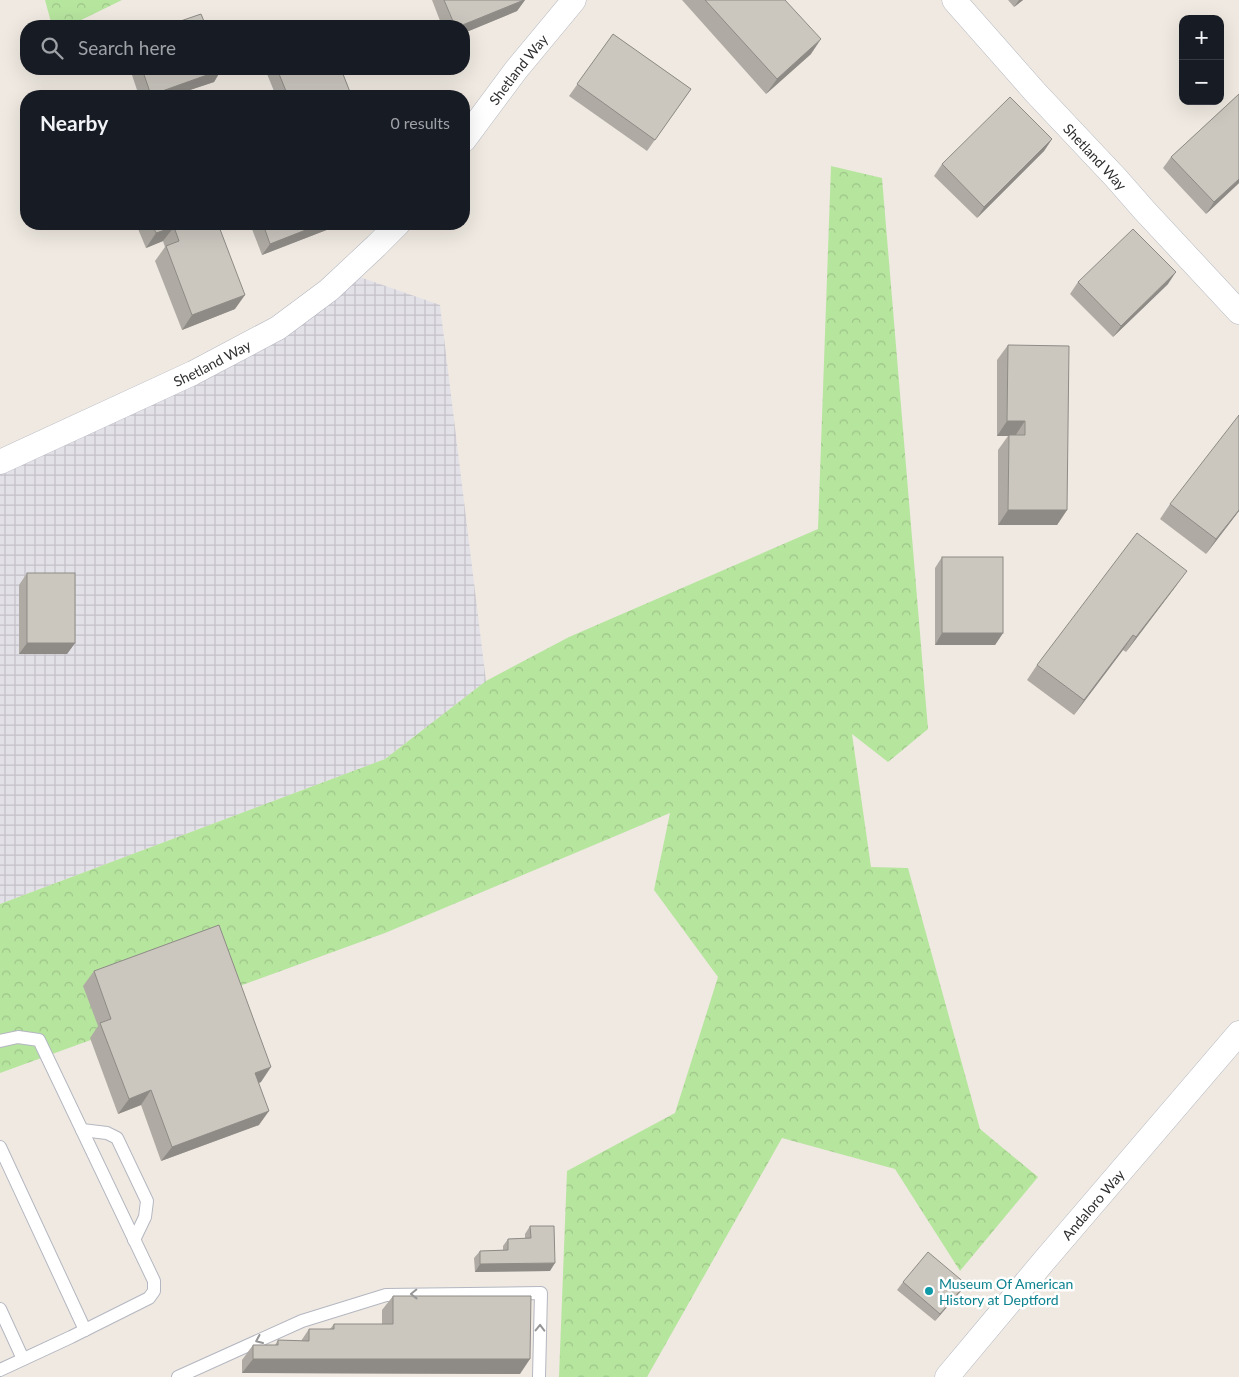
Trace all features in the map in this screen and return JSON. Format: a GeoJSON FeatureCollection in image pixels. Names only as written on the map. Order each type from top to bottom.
{"type":"FeatureCollection","features":[{"type":"Feature","properties":{"kind":"street","name":"Shetland Way"},"geometry":{"type":"LineString","coordinates":[[470,132],[516,70],[574,0]]}},
{"type":"Feature","properties":{"kind":"street","name":"Shetland Way"},"geometry":{"type":"LineString","coordinates":[[954,0],[1036,92],[1239,312]]}},
{"type":"Feature","properties":{"kind":"street","name":"Shetland Way"},"geometry":{"type":"LineString","coordinates":[[2,457],[193,373],[278,328],[329,290],[392,230]]}},
{"type":"Feature","properties":{"kind":"street","name":"Andaloro Way"},"geometry":{"type":"LineString","coordinates":[[947,1377],[1056,1246],[1239,1033]]}},
{"type":"Feature","properties":{"kind":"lane"},"geometry":{"type":"LineString","coordinates":[[0,1041],[18,1037],[39,1040],[154,1281],[154,1292],[149,1298],[0,1370]]}},
{"type":"Feature","properties":{"kind":"lane"},"geometry":{"type":"LineString","coordinates":[[82,1130],[107,1133],[118,1138],[147,1202],[145,1217],[134,1240]]}},
{"type":"Feature","properties":{"kind":"lane"},"geometry":{"type":"LineString","coordinates":[[0,1147],[84,1330]]}},
{"type":"Feature","properties":{"kind":"lane"},"geometry":{"type":"LineString","coordinates":[[178,1377],[302,1321],[386,1295],[541,1293],[539,1377]]}},
{"type":"Feature","properties":{"kind":"lane"},"geometry":{"type":"LineString","coordinates":[[0,1309],[23,1359]]}},
{"type":"Feature","properties":{"kind":"shaded area"},"geometry":{"type":"Polygon","coordinates":[[[354,275],[440,305],[486,681],[385,759],[0,904],[0,458],[147,402],[354,275]]]}},
{"type":"Feature","properties":{"kind":"green space"},"geometry":{"type":"Polygon","coordinates":[[[45,0],[122,0],[81,20],[50,20],[45,0]]]}},
{"type":"Feature","properties":{"kind":"green space"},"geometry":{"type":"Polygon","coordinates":[[[831,166],[882,178],[928,729],[888,762],[852,734],[871,867],[908,868],[980,1129],[1038,1177],[960,1271],[895,1169],[782,1138],[647,1377],[559,1377],[567,1171],[675,1113],[718,977],[654,890],[670,813],[385,933],[0,1073],[0,904],[385,759],[486,681],[569,637],[818,529],[831,166]]]}},
{"type":"Feature","properties":{"kind":"building"},"geometry":{"type":"Polygon","coordinates":[[[444,0],[524,0],[470,22],[470,20],[452,20],[444,0]]]}},
{"type":"Feature","properties":{"kind":"building"},"geometry":{"type":"Polygon","coordinates":[[[705,0],[785,0],[821,39],[777,79],[705,0]]]}},
{"type":"Feature","properties":{"kind":"building"},"geometry":{"type":"Polygon","coordinates":[[[201,14],[204,20],[184,20],[201,14]]]}},
{"type":"Feature","properties":{"kind":"building"},"geometry":{"type":"Polygon","coordinates":[[[613,34],[691,89],[655,140],[577,84],[613,34]]]}},
{"type":"Feature","properties":{"kind":"building"},"geometry":{"type":"Polygon","coordinates":[[[144,75],[207,75],[165,90],[149,90],[144,75]]]}},
{"type":"Feature","properties":{"kind":"building"},"geometry":{"type":"Polygon","coordinates":[[[279,75],[343,75],[349,90],[286,90],[279,75]]]}},
{"type":"Feature","properties":{"kind":"building"},"geometry":{"type":"Polygon","coordinates":[[[1239,94],[1239,179],[1214,202],[1171,157],[1239,94]]]}},
{"type":"Feature","properties":{"kind":"building"},"geometry":{"type":"Polygon","coordinates":[[[1010,97],[1052,139],[984,207],[942,164],[1010,97]]]}},
{"type":"Feature","properties":{"kind":"building"},"geometry":{"type":"Polygon","coordinates":[[[1133,229],[1176,272],[1121,326],[1078,282],[1133,229]]]}},
{"type":"Feature","properties":{"kind":"building"},"geometry":{"type":"Polygon","coordinates":[[[175,230],[220,230],[245,295],[192,315],[166,246],[179,241],[175,230]]]}},
{"type":"Feature","properties":{"kind":"building"},"geometry":{"type":"Polygon","coordinates":[[[265,230],[306,230],[270,244],[265,230]]]}},
{"type":"Feature","properties":{"kind":"building"},"geometry":{"type":"Polygon","coordinates":[[[1008,345],[1069,346],[1067,510],[1008,510],[1009,435],[1025,435],[1025,421],[1007,421],[1008,345]]]}},
{"type":"Feature","properties":{"kind":"building"},"geometry":{"type":"Polygon","coordinates":[[[1239,415],[1239,510],[1216,539],[1170,504],[1239,415]]]}},
{"type":"Feature","properties":{"kind":"building"},"geometry":{"type":"Polygon","coordinates":[[[1137,533],[1187,571],[1136,637],[1133,635],[1084,700],[1037,665],[1137,533]]]}},
{"type":"Feature","properties":{"kind":"building"},"geometry":{"type":"Polygon","coordinates":[[[942,557],[1003,557],[1003,633],[942,633],[942,557]]]}},
{"type":"Feature","properties":{"kind":"building"},"geometry":{"type":"Polygon","coordinates":[[[27,573],[75,573],[75,643],[27,643],[27,573]]]}},
{"type":"Feature","properties":{"kind":"building"},"geometry":{"type":"Polygon","coordinates":[[[219,925],[271,1067],[255,1073],[269,1111],[172,1147],[151,1090],[129,1099],[100,1023],[111,1019],[94,971],[219,925]]]}},
{"type":"Feature","properties":{"kind":"building"},"geometry":{"type":"Polygon","coordinates":[[[530,1226],[554,1226],[555,1263],[480,1264],[480,1251],[508,1250],[508,1239],[531,1238],[530,1226]]]}},
{"type":"Feature","properties":{"kind":"building","name":"Museum Of American History at Deptford"},"geometry":{"type":"Polygon","coordinates":[[[928,1252],[966,1284],[940,1314],[903,1282],[928,1252]]]}},
{"type":"Feature","properties":{"kind":"building"},"geometry":{"type":"Polygon","coordinates":[[[393,1296],[531,1296],[530,1359],[253,1359],[253,1345],[278,1345],[278,1340],[309,1341],[309,1329],[334,1329],[334,1324],[393,1324],[393,1296]]]}},
{"type":"Feature","properties":{"kind":"place","name":"Museum Of American History at Deptford"},"geometry":{"type":"Point","coordinates":[929,1291]}}]}
